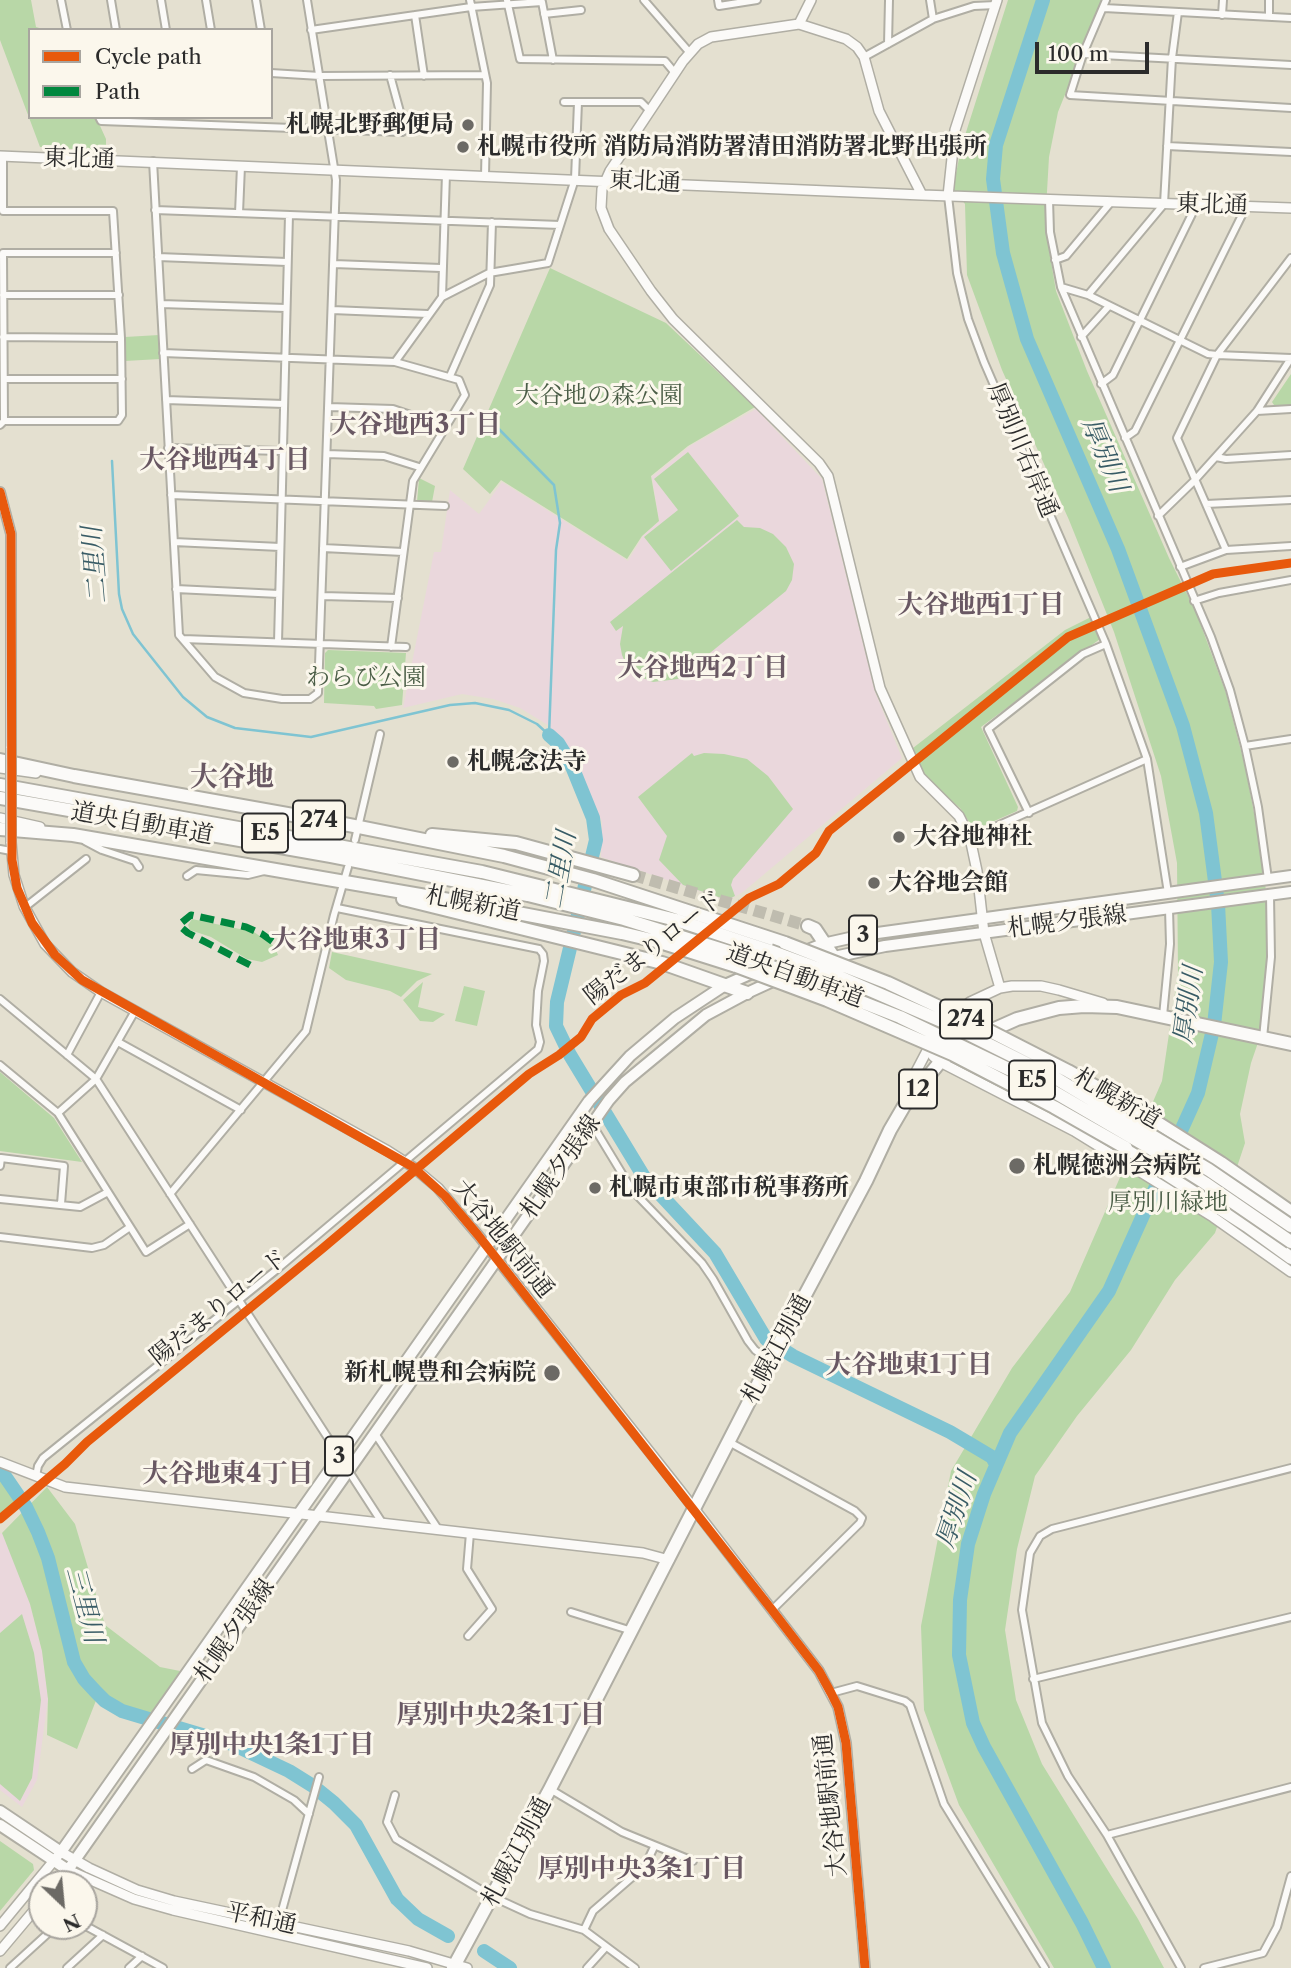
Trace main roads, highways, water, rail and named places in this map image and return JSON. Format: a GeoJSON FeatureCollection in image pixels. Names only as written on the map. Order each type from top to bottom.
{"type":"FeatureCollection","features":[{"type":"Feature","properties":{"kind":"highway","name":"札幌新道"},"geometry":{"type":"LineString","coordinates":[[0,760],[357,833],[504,856],[593,880],[785,943],[888,983],[982,1027],[1100,1089],[1221,1163],[1291,1212]]}},
{"type":"Feature","properties":{"kind":"highway","name":"道央自動車道"},"geometry":{"type":"LineString","coordinates":[[0,785],[402,857],[625,913],[752,958],[900,1017],[1044,1086],[1205,1182],[1291,1242]]}},
{"type":"Feature","properties":{"kind":"highway","name":"道央自動車道"},"geometry":{"type":"LineString","coordinates":[[0,798],[529,889]]}},
{"type":"Feature","properties":{"kind":"highway","name":"札幌新道"},"geometry":{"type":"LineString","coordinates":[[0,829],[73,835],[344,883],[364,884],[660,942],[736,966],[827,1000],[952,1054],[1064,1112],[1207,1200],[1291,1258]]}},
{"type":"Feature","properties":{"kind":"highway","name":"274"},"geometry":{"type":"LineString","coordinates":[[357,833],[516,843],[633,875]]}},
{"type":"Feature","properties":{"kind":"highway"},"geometry":{"type":"LineString","coordinates":[[344,883],[662,963],[747,993]]}},
{"type":"Feature","properties":{"kind":"highway","name":"道央自動車道"},"geometry":{"type":"LineString","coordinates":[[625,913],[676,920],[770,951],[835,975],[946,1023],[1052,1076],[1209,1170],[1291,1226]]}},
{"type":"Feature","properties":{"kind":"highway"},"geometry":{"type":"LineString","coordinates":[[808,926],[815,929],[833,956]]}},
{"type":"Feature","properties":{"kind":"highway","name":"札幌江別通"},"geometry":{"type":"LineString","coordinates":[[458,1967],[904,1107],[940,1062],[972,1039],[1026,1016],[1059,1008],[1084,1006],[1117,1007],[1291,1044]]}},
{"type":"Feature","properties":{"kind":"main road","name":"札幌夕張線"},"geometry":{"type":"LineString","coordinates":[[0,1811],[61,1852],[589,1101],[630,1056],[686,1010],[724,985],[825,943],[863,935],[1291,876]]}},
{"type":"Feature","properties":{"kind":"main road","name":"札幌夕張線"},"geometry":{"type":"LineString","coordinates":[[0,1825],[54,1862],[71,1865],[594,1120],[625,1082],[706,1015],[800,967],[833,956],[885,946],[1291,892]]}},
{"type":"Feature","properties":{"kind":"waterway","name":"厚別川"},"geometry":{"type":"LineString","coordinates":[[1043,0],[996,145],[993,179],[1003,253],[1027,339],[1118,549],[1183,726],[1206,813],[1218,904],[1221,962],[1214,1025],[1198,1093],[1109,1291],[1010,1433],[984,1494],[968,1544],[960,1600],[959,1655],[973,1723],[1104,1968]]}},
{"type":"Feature","properties":{"kind":"waterway"},"geometry":{"type":"LineString","coordinates":[[489,419],[554,485],[560,523],[556,550],[549,735]]}},
{"type":"Feature","properties":{"kind":"waterway","name":"二里川"},"geometry":{"type":"LineString","coordinates":[[112,461],[122,609],[133,634],[144,648],[183,697],[207,717],[235,728],[311,737],[450,705],[475,703],[509,710],[537,724],[549,735]]}},
{"type":"Feature","properties":{"kind":"waterway","name":"二里川"},"geometry":{"type":"LineString","coordinates":[[549,735],[558,743],[571,764],[593,818],[596,840],[557,1002],[556,1026],[570,1055],[644,1177],[715,1253],[766,1339],[793,1356],[950,1432],[992,1457],[996,1464]]}},
{"type":"Feature","properties":{"kind":"waterway","name":"三里川"},"geometry":{"type":"LineString","coordinates":[[0,1469],[26,1507],[38,1532],[48,1558],[74,1662],[96,1692],[122,1711],[232,1744],[289,1771],[313,1786],[356,1825],[397,1899],[418,1919],[448,1936]]}},
{"type":"Feature","properties":{"kind":"waterway","name":"三里川"},"geometry":{"type":"LineString","coordinates":[[484,1951],[510,1968]]}},
{"type":"Feature","properties":{"kind":"tunnel"},"geometry":{"type":"LineString","coordinates":[[633,875],[808,926]]}},
{"type":"Feature","properties":{"kind":"place","name":"札幌北野郵便局"},"geometry":{"type":"Point","coordinates":[468,125]}},
{"type":"Feature","properties":{"kind":"place","name":"札幌市役所 消防局消防署清田消防署北野出張所"},"geometry":{"type":"Point","coordinates":[463,147]}},
{"type":"Feature","properties":{"kind":"place","name":"札幌念法寺"},"geometry":{"type":"Point","coordinates":[453,762]}},
{"type":"Feature","properties":{"kind":"place","name":"大谷地神社"},"geometry":{"type":"Point","coordinates":[899,837]}},
{"type":"Feature","properties":{"kind":"place","name":"大谷地会館"},"geometry":{"type":"Point","coordinates":[874,883]}},
{"type":"Feature","properties":{"kind":"place","name":"札幌徳洲会病院"},"geometry":{"type":"Point","coordinates":[1017,1166]}},
{"type":"Feature","properties":{"kind":"place","name":"札幌市東部市税事務所"},"geometry":{"type":"Point","coordinates":[595,1188]}},
{"type":"Feature","properties":{"kind":"place","name":"新札幌豊和会病院"},"geometry":{"type":"Point","coordinates":[552,1373]}},
{"type":"Feature","properties":{"kind":"district","name":"大谷地西3丁目"},"geometry":{"type":"Point","coordinates":[416,425]}},
{"type":"Feature","properties":{"kind":"district","name":"大谷地西4丁目"},"geometry":{"type":"Point","coordinates":[225,460]}},
{"type":"Feature","properties":{"kind":"district","name":"大谷地西1丁目"},"geometry":{"type":"Point","coordinates":[981,605]}},
{"type":"Feature","properties":{"kind":"district","name":"大谷地西2丁目"},"geometry":{"type":"Point","coordinates":[703,668]}},
{"type":"Feature","properties":{"kind":"district","name":"大谷地"},"geometry":{"type":"Point","coordinates":[232,778]}},
{"type":"Feature","properties":{"kind":"district","name":"大谷地東3丁目"},"geometry":{"type":"Point","coordinates":[356,940]}},
{"type":"Feature","properties":{"kind":"district","name":"大谷地東1丁目"},"geometry":{"type":"Point","coordinates":[909,1365]}},
{"type":"Feature","properties":{"kind":"district","name":"大谷地東4丁目"},"geometry":{"type":"Point","coordinates":[228,1474]}},
{"type":"Feature","properties":{"kind":"district","name":"厚別中央2条1丁目"},"geometry":{"type":"Point","coordinates":[501,1715]}},
{"type":"Feature","properties":{"kind":"district","name":"厚別中央1条1丁目"},"geometry":{"type":"Point","coordinates":[272,1745]}},
{"type":"Feature","properties":{"kind":"district","name":"厚別中央3条1丁目"},"geometry":{"type":"Point","coordinates":[642,1869]}},
{"type":"Feature","properties":{"kind":"park label","name":"大谷地の森公園"},"geometry":{"type":"Point","coordinates":[599,396]}},
{"type":"Feature","properties":{"kind":"park label","name":"わらび公園"},"geometry":{"type":"Point","coordinates":[366,678]}},
{"type":"Feature","properties":{"kind":"park label","name":"厚別川緑地"},"geometry":{"type":"Point","coordinates":[1168,1203]}}]}
